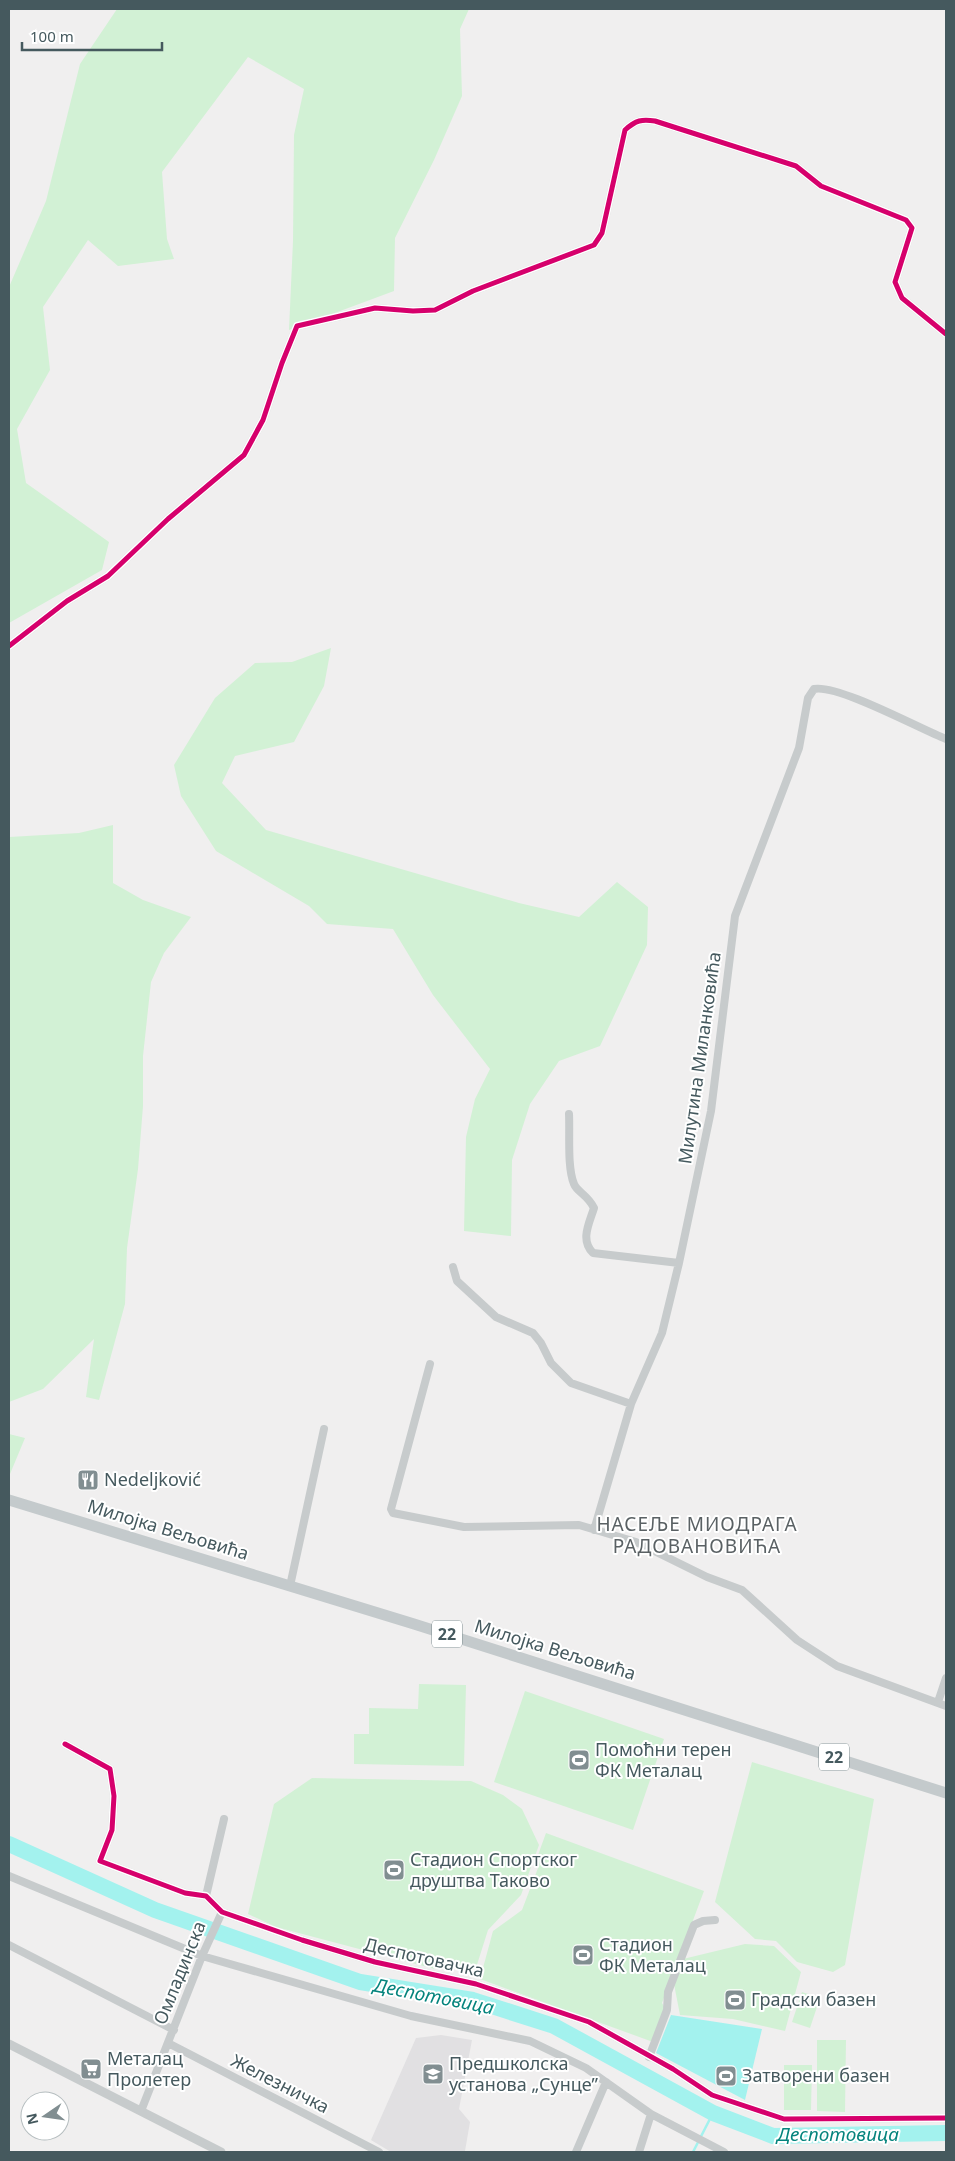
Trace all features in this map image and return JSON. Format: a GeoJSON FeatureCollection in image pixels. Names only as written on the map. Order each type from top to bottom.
{"type":"FeatureCollection","features":[{"type":"Feature","properties":{"kind":"main road","name":"Милојка Вељовића"},"geometry":{"type":"LineString","coordinates":[[9,1500],[290,1586],[946,1793]]}},
{"type":"Feature","properties":{"kind":"street"},"geometry":{"type":"LineString","coordinates":[[9,646],[67,601],[108,576],[168,519],[244,455],[263,420],[282,363],[297,326],[375,308],[413,311],[435,310],[473,292],[594,245],[604,226],[626,130],[633,122],[642,119],[655,121],[796,166],[821,186],[906,220],[912,228],[895,282],[902,298],[946,334]]}},
{"type":"Feature","properties":{"kind":"street","name":"Милутина Миланковића"},"geometry":{"type":"LineString","coordinates":[[594,1530],[631,1404],[662,1333],[679,1263],[711,1111],[735,916],[799,748],[808,698],[814,689],[826,688],[880,708],[946,739]]}},
{"type":"Feature","properties":{"kind":"street"},"geometry":{"type":"LineString","coordinates":[[569,1114],[571,1176],[575,1187],[589,1198],[594,1208],[585,1238],[587,1247],[593,1253],[679,1263]]}},
{"type":"Feature","properties":{"kind":"street"},"geometry":{"type":"LineString","coordinates":[[453,1267],[457,1281],[496,1317],[533,1333],[541,1343],[551,1363],[571,1383],[631,1404]]}},
{"type":"Feature","properties":{"kind":"street"},"geometry":{"type":"LineString","coordinates":[[430,1364],[391,1509],[393,1513],[464,1527],[579,1525],[636,1542],[707,1577],[742,1590],[797,1640],[837,1666],[946,1706]]}},
{"type":"Feature","properties":{"kind":"street"},"geometry":{"type":"LineString","coordinates":[[290,1586],[324,1429]]}},
{"type":"Feature","properties":{"kind":"street"},"geometry":{"type":"LineString","coordinates":[[938,1702],[946,1678]]}},
{"type":"Feature","properties":{"kind":"street","name":"Омладинска"},"geometry":{"type":"LineString","coordinates":[[64,1744],[110,1769],[114,1796],[112,1830],[100,1861],[185,1893],[206,1896],[220,1915],[141,2112]]}},
{"type":"Feature","properties":{"kind":"street"},"geometry":{"type":"LineString","coordinates":[[206,1896],[224,1819]]}},
{"type":"Feature","properties":{"kind":"street"},"geometry":{"type":"LineString","coordinates":[[9,1876],[202,1956],[411,2016],[530,2041],[586,2068],[651,2114],[724,2152]]}},
{"type":"Feature","properties":{"kind":"street","name":"Деспотовачка"},"geometry":{"type":"LineString","coordinates":[[220,1915],[375,1962],[486,1987],[589,2022],[672,2069],[712,2095],[784,2119],[946,2118]]}},
{"type":"Feature","properties":{"kind":"street"},"geometry":{"type":"LineString","coordinates":[[649,2057],[666,2010],[668,1992],[694,1925],[704,1920],[715,1920]]}},
{"type":"Feature","properties":{"kind":"street"},"geometry":{"type":"LineString","coordinates":[[9,1945],[174,2030]]}},
{"type":"Feature","properties":{"kind":"street","name":"Железничка"},"geometry":{"type":"LineString","coordinates":[[168,2043],[378,2152]]}},
{"type":"Feature","properties":{"kind":"street"},"geometry":{"type":"LineString","coordinates":[[9,2044],[221,2152]]}},
{"type":"Feature","properties":{"kind":"street"},"geometry":{"type":"LineString","coordinates":[[576,2152],[606,2082]]}},
{"type":"Feature","properties":{"kind":"street"},"geometry":{"type":"LineString","coordinates":[[639,2152],[651,2114]]}},
{"type":"Feature","properties":{"kind":"shaded area","name":"Предшколска установа „Сунце”"},"geometry":{"type":"Polygon","coordinates":[[[441,2035],[472,2040],[459,2109],[470,2122],[465,2151],[391,2152],[371,2140],[416,2038],[441,2035]]]}},
{"type":"Feature","properties":{"kind":"green space"},"geometry":{"type":"Polygon","coordinates":[[[117,9],[469,9],[460,29],[462,96],[434,160],[395,238],[394,291],[289,330],[293,241],[294,135],[304,89],[248,57],[162,172],[167,239],[174,259],[118,266],[88,240],[43,307],[50,370],[17,429],[26,483],[109,542],[102,570],[9,623],[9,287],[46,201],[80,64],[117,9]]]}},
{"type":"Feature","properties":{"kind":"green space"},"geometry":{"type":"Polygon","coordinates":[[[331,648],[324,686],[294,742],[235,756],[222,783],[266,830],[519,903],[579,917],[617,882],[648,907],[647,945],[600,1046],[559,1061],[530,1104],[512,1160],[511,1236],[464,1231],[466,1137],[475,1099],[490,1069],[433,995],[393,929],[327,924],[309,906],[216,851],[181,796],[174,765],[215,698],[255,663],[292,662],[331,648]]]}},
{"type":"Feature","properties":{"kind":"green space"},"geometry":{"type":"Polygon","coordinates":[[[113,825],[113,883],[143,900],[191,917],[164,953],[151,982],[143,1056],[143,1106],[138,1169],[127,1248],[125,1304],[99,1400],[86,1397],[94,1339],[43,1389],[9,1402],[9,837],[79,833],[113,825]]]}},
{"type":"Feature","properties":{"kind":"green space"},"geometry":{"type":"Polygon","coordinates":[[[9,1434],[25,1438],[10,1474],[9,1473],[9,1434]]]}},
{"type":"Feature","properties":{"kind":"green space"},"geometry":{"type":"Polygon","coordinates":[[[419,1684],[466,1685],[464,1766],[354,1764],[354,1734],[369,1734],[369,1708],[418,1709],[419,1684]]]}},
{"type":"Feature","properties":{"kind":"green space","name":"Помоћни терен ФК Металац"},"geometry":{"type":"Polygon","coordinates":[[[525,1691],[664,1739],[633,1830],[494,1782],[525,1691]]]}},
{"type":"Feature","properties":{"kind":"green space"},"geometry":{"type":"Polygon","coordinates":[[[752,1762],[874,1799],[845,1965],[833,1972],[797,1962],[776,1941],[755,1939],[715,1902],[752,1762]]]}},
{"type":"Feature","properties":{"kind":"green space","name":"Стадион Спортског друштва Таково"},"geometry":{"type":"Polygon","coordinates":[[[312,1778],[471,1781],[503,1795],[522,1809],[539,1845],[521,1895],[488,1930],[475,1971],[439,1963],[435,1969],[276,1927],[248,1914],[274,1804],[312,1778]]]}},
{"type":"Feature","properties":{"kind":"green space","name":"Стадион ФК Металац"},"geometry":{"type":"Polygon","coordinates":[[[546,1833],[704,1891],[662,2003],[666,2010],[653,2042],[480,1979],[493,1931],[522,1910],[538,1868],[534,1866],[546,1833]]]}},
{"type":"Feature","properties":{"kind":"green space","name":"Градски базен"},"geometry":{"type":"Polygon","coordinates":[[[745,1944],[774,1946],[801,1972],[785,2031],[733,2019],[680,2015],[674,1984],[683,1959],[745,1944]]]}},
{"type":"Feature","properties":{"kind":"green space"},"geometry":{"type":"Polygon","coordinates":[[[802,1992],[820,1998],[810,2028],[792,2022],[802,1992]]]}},
{"type":"Feature","properties":{"kind":"green space"},"geometry":{"type":"Polygon","coordinates":[[[817,2040],[846,2040],[845,2112],[817,2111],[817,2040]]]}},
{"type":"Feature","properties":{"kind":"green space"},"geometry":{"type":"Polygon","coordinates":[[[784,2065],[812,2065],[811,2110],[784,2110],[784,2065]]]}},
{"type":"Feature","properties":{"kind":"water","name":"Затворени базен"},"geometry":{"type":"Polygon","coordinates":[[[671,2015],[762,2029],[745,2100],[656,2053],[671,2015]]]}},
{"type":"Feature","properties":{"kind":"waterway","name":"Деспотовица"},"geometry":{"type":"LineString","coordinates":[[9,1844],[155,1910],[360,1982],[473,2000],[554,2026],[713,2113],[773,2136],[946,2133]]}},
{"type":"Feature","properties":{"kind":"waterway"},"geometry":{"type":"LineString","coordinates":[[693,2152],[713,2113]]}},
{"type":"Feature","properties":{"kind":"cycle path"},"geometry":{"type":"LineString","coordinates":[[9,646],[67,601],[108,576],[168,519],[244,455],[263,420],[282,363],[297,326],[375,308],[413,311],[435,310],[473,291],[594,245],[602,233],[625,130],[639,121],[655,121],[796,166],[821,186],[906,220],[912,228],[895,282],[902,298],[946,334]]}},
{"type":"Feature","properties":{"kind":"cycle path"},"geometry":{"type":"LineString","coordinates":[[65,1744],[110,1769],[114,1796],[112,1830],[100,1861],[185,1893],[206,1896],[222,1912],[302,1940],[375,1962],[476,1984],[589,2022],[673,2069],[712,2095],[784,2119],[946,2118]]}},
{"type":"Feature","properties":{"kind":"place","name":"Nedeljković"},"geometry":{"type":"Point","coordinates":[88,1480]}},
{"type":"Feature","properties":{"kind":"place","name":"Помоћни терен ФК Металац"},"geometry":{"type":"Point","coordinates":[579,1760]}},
{"type":"Feature","properties":{"kind":"place","name":"Стадион Спортског друштва Таково"},"geometry":{"type":"Point","coordinates":[394,1870]}},
{"type":"Feature","properties":{"kind":"place","name":"Стадион ФК Металац"},"geometry":{"type":"Point","coordinates":[583,1955]}},
{"type":"Feature","properties":{"kind":"place","name":"Градски базен"},"geometry":{"type":"Point","coordinates":[735,2000]}},
{"type":"Feature","properties":{"kind":"place","name":"Металац Пролетер"},"geometry":{"type":"Point","coordinates":[91,2069]}},
{"type":"Feature","properties":{"kind":"place","name":"Предшколска установа „Сунце”"},"geometry":{"type":"Point","coordinates":[433,2074]}},
{"type":"Feature","properties":{"kind":"place","name":"Затворени базен"},"geometry":{"type":"Point","coordinates":[726,2076]}},
{"type":"Feature","properties":{"kind":"district","name":"НАСЕЉЕ МИОДРАГА РАДОВАНОВИЋА"},"geometry":{"type":"Point","coordinates":[697,1535]}}]}
